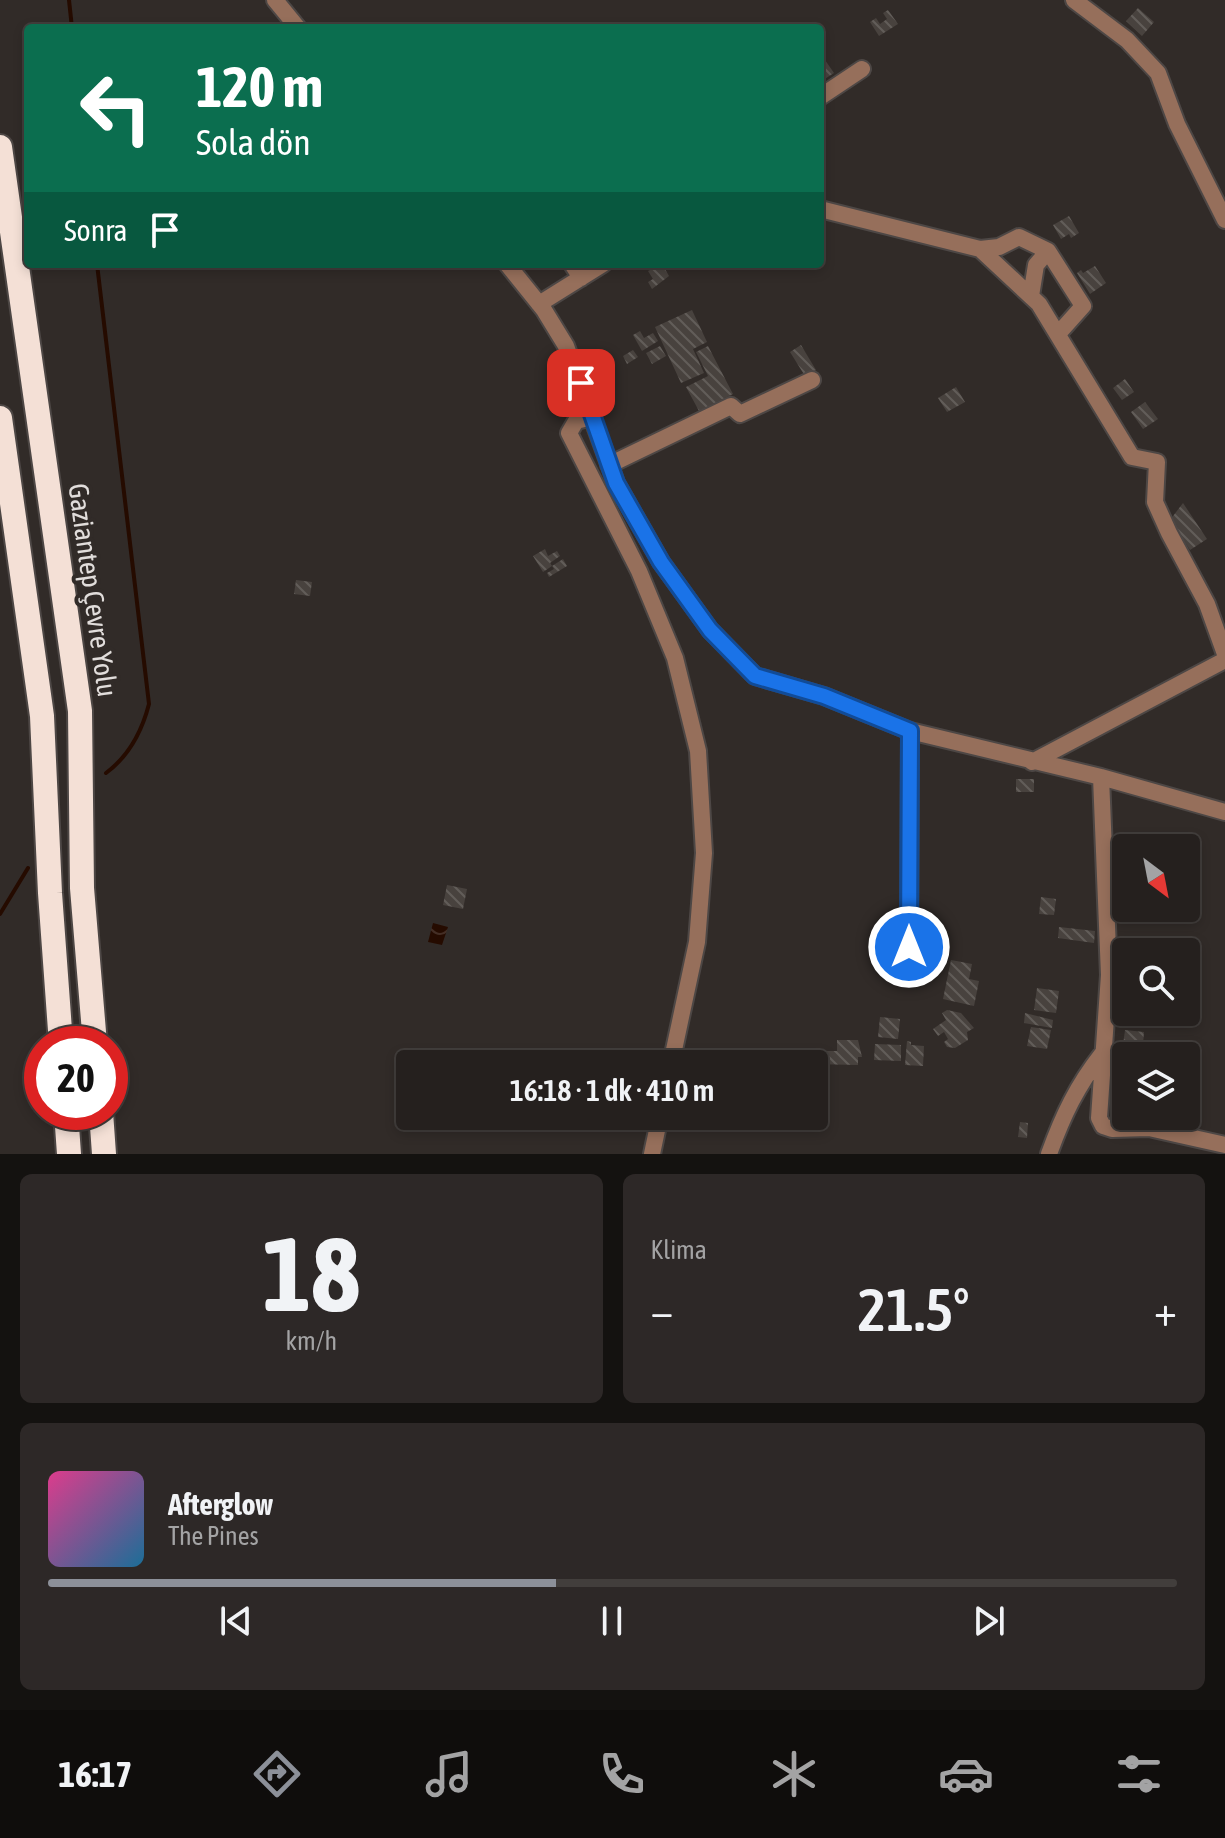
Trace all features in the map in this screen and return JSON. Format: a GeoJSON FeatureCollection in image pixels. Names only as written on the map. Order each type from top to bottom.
{"type":"FeatureCollection","features":[{"type":"Feature","properties":{"kind":"highway","name":"Gaziantep Çevre Yolu"},"geometry":{"type":"LineString","coordinates":[[0,147],[80,711],[82,888],[94,1026]]}},
{"type":"Feature","properties":{"kind":"highway"},"geometry":{"type":"LineString","coordinates":[[0,418],[42,716],[60,1026]]}},
{"type":"Feature","properties":{"kind":"highway"},"geometry":{"type":"LineString","coordinates":[[67,1130],[69,1154]]}},
{"type":"Feature","properties":{"kind":"street"},"geometry":{"type":"LineString","coordinates":[[275,0],[295,24]]}},
{"type":"Feature","properties":{"kind":"street"},"geometry":{"type":"LineString","coordinates":[[1074,0],[1127,40],[1158,73],[1177,124],[1225,220]]}},
{"type":"Feature","properties":{"kind":"street"},"geometry":{"type":"LineString","coordinates":[[824,94],[862,69]]}},
{"type":"Feature","properties":{"kind":"street"},"geometry":{"type":"LineString","coordinates":[[824,210],[980,249],[999,247],[1019,237],[1048,251],[1083,306],[1058,334]]}},
{"type":"Feature","properties":{"kind":"street"},"geometry":{"type":"LineString","coordinates":[[980,249],[1031,296],[1058,334],[1132,457],[1157,462],[1155,502],[1207,604],[1225,657],[1032,762]]}},
{"type":"Feature","properties":{"kind":"street"},"geometry":{"type":"LineString","coordinates":[[1031,296],[1036,265],[1048,251]]}},
{"type":"Feature","properties":{"kind":"street"},"geometry":{"type":"LineString","coordinates":[[510,268],[539,304],[566,346],[616,483],[661,562],[710,630],[755,676],[824,696],[910,731],[1101,777],[1225,812]]}},
{"type":"Feature","properties":{"kind":"street"},"geometry":{"type":"LineString","coordinates":[[539,304],[576,271]]}},
{"type":"Feature","properties":{"kind":"street"},"geometry":{"type":"LineString","coordinates":[[609,465],[731,406],[740,414],[812,380]]}},
{"type":"Feature","properties":{"kind":"street"},"geometry":{"type":"LineString","coordinates":[[592,417],[576,421],[569,433],[639,571],[675,658],[698,751],[704,853],[697,942],[674,1050]]}},
{"type":"Feature","properties":{"kind":"street"},"geometry":{"type":"LineString","coordinates":[[909,947],[910,731]]}},
{"type":"Feature","properties":{"kind":"street"},"geometry":{"type":"LineString","coordinates":[[1101,777],[1109,975],[1099,1118],[1103,1126],[1112,1129],[1149,1128],[1225,1145]]}},
{"type":"Feature","properties":{"kind":"street"},"geometry":{"type":"LineString","coordinates":[[1049,1154],[1080,1082],[1103,1054]]}},
{"type":"Feature","properties":{"kind":"street"},"geometry":{"type":"LineString","coordinates":[[652,1154],[657,1130]]}},
{"type":"Feature","properties":{"kind":"water"},"geometry":{"type":"Polygon","coordinates":[[[433,923],[448,927],[442,945],[428,942],[433,923]]]}},
{"type":"Feature","properties":{"kind":"building"},"geometry":{"type":"Polygon","coordinates":[[[1138,8],[1154,22],[1142,36],[1126,21],[1138,8]]]}},
{"type":"Feature","properties":{"kind":"building"},"geometry":{"type":"Polygon","coordinates":[[[888,10],[898,24],[879,36],[870,22],[876,18],[880,24],[887,19],[883,13],[888,10]]]}},
{"type":"Feature","properties":{"kind":"building"},"geometry":{"type":"Polygon","coordinates":[[[824,61],[834,73],[824,79],[824,61]]]}},
{"type":"Feature","properties":{"kind":"building"},"geometry":{"type":"Polygon","coordinates":[[[1069,216],[1079,233],[1061,239],[1053,225],[1069,216]]]}},
{"type":"Feature","properties":{"kind":"building"},"geometry":{"type":"Polygon","coordinates":[[[1095,266],[1106,283],[1090,294],[1077,273],[1095,266]]]}},
{"type":"Feature","properties":{"kind":"building"},"geometry":{"type":"Polygon","coordinates":[[[664,268],[669,276],[652,289],[648,282],[653,279],[648,271],[664,268]]]}},
{"type":"Feature","properties":{"kind":"building"},"geometry":{"type":"Polygon","coordinates":[[[692,310],[707,342],[693,349],[704,373],[681,383],[655,327],[692,310]]]}},
{"type":"Feature","properties":{"kind":"building"},"geometry":{"type":"Polygon","coordinates":[[[640,331],[644,338],[653,333],[658,341],[642,351],[633,335],[640,331]]]}},
{"type":"Feature","properties":{"kind":"building"},"geometry":{"type":"Polygon","coordinates":[[[801,345],[816,370],[805,376],[790,352],[801,345]]]}},
{"type":"Feature","properties":{"kind":"building"},"geometry":{"type":"Polygon","coordinates":[[[660,346],[666,356],[652,364],[646,353],[660,346]]]}},
{"type":"Feature","properties":{"kind":"building"},"geometry":{"type":"Polygon","coordinates":[[[708,346],[733,394],[699,411],[686,387],[708,376],[696,352],[708,346]]]}},
{"type":"Feature","properties":{"kind":"building"},"geometry":{"type":"Polygon","coordinates":[[[633,350],[638,357],[627,364],[623,356],[633,350]]]}},
{"type":"Feature","properties":{"kind":"building"},"geometry":{"type":"Polygon","coordinates":[[[1125,379],[1134,392],[1122,400],[1113,388],[1125,379]]]}},
{"type":"Feature","properties":{"kind":"building"},"geometry":{"type":"Polygon","coordinates":[[[956,387],[965,402],[947,412],[938,398],[956,387]]]}},
{"type":"Feature","properties":{"kind":"building"},"geometry":{"type":"Polygon","coordinates":[[[1145,402],[1158,419],[1143,429],[1131,412],[1145,402]]]}},
{"type":"Feature","properties":{"kind":"building"},"geometry":{"type":"Polygon","coordinates":[[[1183,503],[1207,539],[1190,550],[1170,520],[1183,503]]]}},
{"type":"Feature","properties":{"kind":"building"},"geometry":{"type":"Polygon","coordinates":[[[545,549],[548,556],[557,551],[560,556],[543,572],[533,556],[545,549]]]}},
{"type":"Feature","properties":{"kind":"building"},"geometry":{"type":"Polygon","coordinates":[[[563,559],[567,566],[549,577],[547,573],[554,569],[552,566],[563,559]]]}},
{"type":"Feature","properties":{"kind":"building"},"geometry":{"type":"Polygon","coordinates":[[[296,580],[312,582],[310,596],[294,594],[296,580]]]}},
{"type":"Feature","properties":{"kind":"building"},"geometry":{"type":"Polygon","coordinates":[[[1016,779],[1034,779],[1034,792],[1016,792],[1016,779]]]}},
{"type":"Feature","properties":{"kind":"building"},"geometry":{"type":"Polygon","coordinates":[[[447,885],[467,889],[463,909],[443,905],[447,885]]]}},
{"type":"Feature","properties":{"kind":"building"},"geometry":{"type":"Polygon","coordinates":[[[1041,897],[1056,899],[1054,915],[1039,914],[1041,897]]]}},
{"type":"Feature","properties":{"kind":"building"},"geometry":{"type":"Polygon","coordinates":[[[1059,927],[1095,931],[1094,943],[1058,938],[1059,927]]]}},
{"type":"Feature","properties":{"kind":"building"},"geometry":{"type":"Polygon","coordinates":[[[951,960],[972,964],[969,979],[979,981],[974,1006],[943,999],[951,960]]]}},
{"type":"Feature","properties":{"kind":"building"},"geometry":{"type":"Polygon","coordinates":[[[1037,988],[1059,991],[1056,1013],[1034,1010],[1037,988]]]}},
{"type":"Feature","properties":{"kind":"building"},"geometry":{"type":"Polygon","coordinates":[[[947,1010],[961,1013],[974,1028],[967,1032],[968,1040],[955,1048],[947,1047],[944,1042],[948,1039],[944,1032],[938,1036],[933,1029],[946,1020],[942,1013],[947,1010]]]}},
{"type":"Feature","properties":{"kind":"building"},"geometry":{"type":"Polygon","coordinates":[[[1025,1013],[1053,1020],[1052,1028],[1024,1023],[1025,1013]]]}},
{"type":"Feature","properties":{"kind":"building"},"geometry":{"type":"Polygon","coordinates":[[[880,1017],[900,1019],[898,1039],[878,1037],[880,1017]]]}},
{"type":"Feature","properties":{"kind":"building"},"geometry":{"type":"Polygon","coordinates":[[[1031,1027],[1051,1030],[1047,1049],[1027,1046],[1031,1027]]]}},
{"type":"Feature","properties":{"kind":"building"},"geometry":{"type":"Polygon","coordinates":[[[1125,1030],[1144,1032],[1143,1042],[1123,1042],[1125,1030]]]}},
{"type":"Feature","properties":{"kind":"building"},"geometry":{"type":"Polygon","coordinates":[[[837,1040],[858,1040],[862,1057],[858,1057],[858,1065],[828,1064],[828,1051],[837,1051],[837,1040]]]}},
{"type":"Feature","properties":{"kind":"building"},"geometry":{"type":"Polygon","coordinates":[[[907,1041],[911,1045],[924,1046],[923,1066],[905,1065],[907,1041]]]}},
{"type":"Feature","properties":{"kind":"building"},"geometry":{"type":"Polygon","coordinates":[[[875,1044],[901,1045],[901,1061],[874,1060],[875,1044]]]}},
{"type":"Feature","properties":{"kind":"building"},"geometry":{"type":"Polygon","coordinates":[[[1020,1122],[1028,1123],[1027,1138],[1018,1137],[1020,1122]]]}},
{"type":"Feature","properties":{"kind":"waterway"},"geometry":{"type":"LineString","coordinates":[[69,0],[72,24]]}},
{"type":"Feature","properties":{"kind":"waterway"},"geometry":{"type":"LineString","coordinates":[[97,268],[149,704],[134,742],[106,773]]}},
{"type":"Feature","properties":{"kind":"waterway"},"geometry":{"type":"LineString","coordinates":[[0,914],[28,868]]}},
{"type":"Feature","properties":{"kind":"route"},"geometry":{"type":"LineString","coordinates":[[581,383],[616,483],[661,562],[710,630],[755,676],[824,696],[910,731],[909,947]]}}]}
